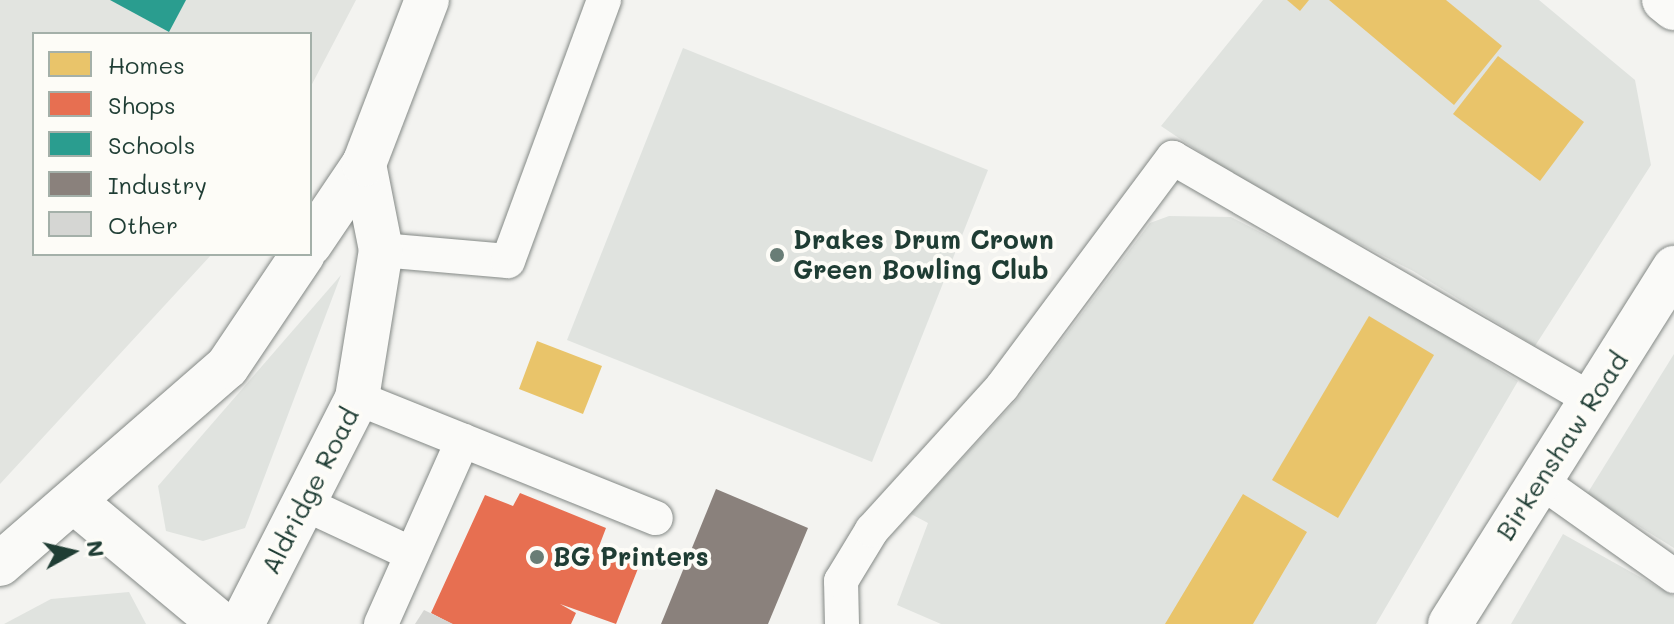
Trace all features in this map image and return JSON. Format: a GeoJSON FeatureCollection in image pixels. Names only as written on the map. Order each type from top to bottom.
{"type":"FeatureCollection","features":[{"type":"Feature","properties":{"kind":"street"},"geometry":{"type":"LineString","coordinates":[[312,241],[364,164],[427,0]]}},
{"type":"Feature","properties":{"kind":"street"},"geometry":{"type":"LineString","coordinates":[[1664,0],[1674,8]]}},
{"type":"Feature","properties":{"kind":"street","name":"Aldridge Road"},"geometry":{"type":"LineString","coordinates":[[242,624],[357,398],[381,250],[364,164]]}},
{"type":"Feature","properties":{"kind":"street"},"geometry":{"type":"LineString","coordinates":[[0,564],[77,504],[227,367],[302,256]]}},
{"type":"Feature","properties":{"kind":"street","name":"Birkenshaw Road"},"geometry":{"type":"LineString","coordinates":[[1450,624],[1674,268]]}},
{"type":"Feature","properties":{"kind":"street"},"geometry":{"type":"LineString","coordinates":[[77,504],[221,624]]}},
{"type":"Feature","properties":{"kind":"lane"},"geometry":{"type":"LineString","coordinates":[[381,250],[508,261],[604,0]]}},
{"type":"Feature","properties":{"kind":"lane"},"geometry":{"type":"LineString","coordinates":[[842,624],[841,581],[872,530],[1002,387],[1173,158],[1593,400]]}},
{"type":"Feature","properties":{"kind":"lane"},"geometry":{"type":"LineString","coordinates":[[357,398],[656,518]]}},
{"type":"Feature","properties":{"kind":"lane"},"geometry":{"type":"LineString","coordinates":[[381,624],[463,440]]}},
{"type":"Feature","properties":{"kind":"lane"},"geometry":{"type":"LineString","coordinates":[[1539,480],[1674,576]]}},
{"type":"Feature","properties":{"kind":"lane"},"geometry":{"type":"LineString","coordinates":[[303,503],[412,554]]}},
{"type":"Feature","properties":{"kind":"shaded area"},"geometry":{"type":"Polygon","coordinates":[[[0,0],[356,0],[312,84],[312,32],[32,32],[32,256],[210,256],[0,484],[0,0]]]}},
{"type":"Feature","properties":{"kind":"shaded area"},"geometry":{"type":"Polygon","coordinates":[[[1263,0],[1539,0],[1635,80],[1651,165],[1535,346],[1413,271],[1262,194],[1161,126],[1263,0]]]}},
{"type":"Feature","properties":{"kind":"shaded area","name":"Drakes Drum Crown Green Bowling Club"},"geometry":{"type":"Polygon","coordinates":[[[683,48],[988,170],[872,462],[567,340],[683,48]]]}},
{"type":"Feature","properties":{"kind":"shaded area"},"geometry":{"type":"Polygon","coordinates":[[[1169,216],[1231,217],[1386,297],[1518,381],[1376,624],[941,624],[897,605],[928,523],[911,514],[1019,397],[1150,223],[1169,216]]]}},
{"type":"Feature","properties":{"kind":"shaded area"},"geometry":{"type":"Polygon","coordinates":[[[341,275],[245,528],[203,541],[166,531],[158,486],[341,275]]]}},
{"type":"Feature","properties":{"kind":"shaded area"},"geometry":{"type":"Polygon","coordinates":[[[1674,354],[1674,548],[1587,494],[1674,354]]]}},
{"type":"Feature","properties":{"kind":"shaded area"},"geometry":{"type":"Polygon","coordinates":[[[1563,534],[1674,596],[1674,624],[1511,624],[1563,534]]]}},
{"type":"Feature","properties":{"kind":"shaded area"},"geometry":{"type":"Polygon","coordinates":[[[129,592],[146,624],[4,624],[51,599],[129,592]]]}},
{"type":"Feature","properties":{"kind":"building: Homes"},"geometry":{"type":"Polygon","coordinates":[[[1287,0],[1309,0],[1300,11],[1287,0]]]}},
{"type":"Feature","properties":{"kind":"building: Homes"},"geometry":{"type":"Polygon","coordinates":[[[1329,0],[1446,0],[1502,46],[1454,105],[1329,0]]]}},
{"type":"Feature","properties":{"kind":"building: Homes"},"geometry":{"type":"Polygon","coordinates":[[[1498,56],[1584,122],[1540,181],[1453,114],[1498,56]]]}},
{"type":"Feature","properties":{"kind":"building: Homes"},"geometry":{"type":"Polygon","coordinates":[[[1369,316],[1434,355],[1338,518],[1272,480],[1369,316]]]}},
{"type":"Feature","properties":{"kind":"building: Homes"},"geometry":{"type":"Polygon","coordinates":[[[537,341],[602,366],[583,414],[519,389],[537,341]]]}},
{"type":"Feature","properties":{"kind":"building: Homes"},"geometry":{"type":"Polygon","coordinates":[[[1243,494],[1307,532],[1253,624],[1165,624],[1243,494]]]}},
{"type":"Feature","properties":{"kind":"building: Shops","name":"BG Printers"},"geometry":{"type":"Polygon","coordinates":[[[520,493],[606,528],[598,549],[639,566],[616,624],[560,604],[576,613],[571,624],[452,624],[431,613],[485,495],[513,506],[520,493]]]}},
{"type":"Feature","properties":{"kind":"building: Schools"},"geometry":{"type":"Polygon","coordinates":[[[110,0],[186,0],[169,32],[110,0]]]}},
{"type":"Feature","properties":{"kind":"building: Industry"},"geometry":{"type":"Polygon","coordinates":[[[716,489],[808,528],[768,624],[661,624],[716,489]]]}},
{"type":"Feature","properties":{"kind":"building: Other"},"geometry":{"type":"Polygon","coordinates":[[[424,610],[453,624],[415,624],[424,610]]]}},
{"type":"Feature","properties":{"kind":"place","name":"Drakes Drum Crown Green Bowling Club"},"geometry":{"type":"Point","coordinates":[777,255]}},
{"type":"Feature","properties":{"kind":"place","name":"BG Printers"},"geometry":{"type":"Point","coordinates":[537,557]}}]}
